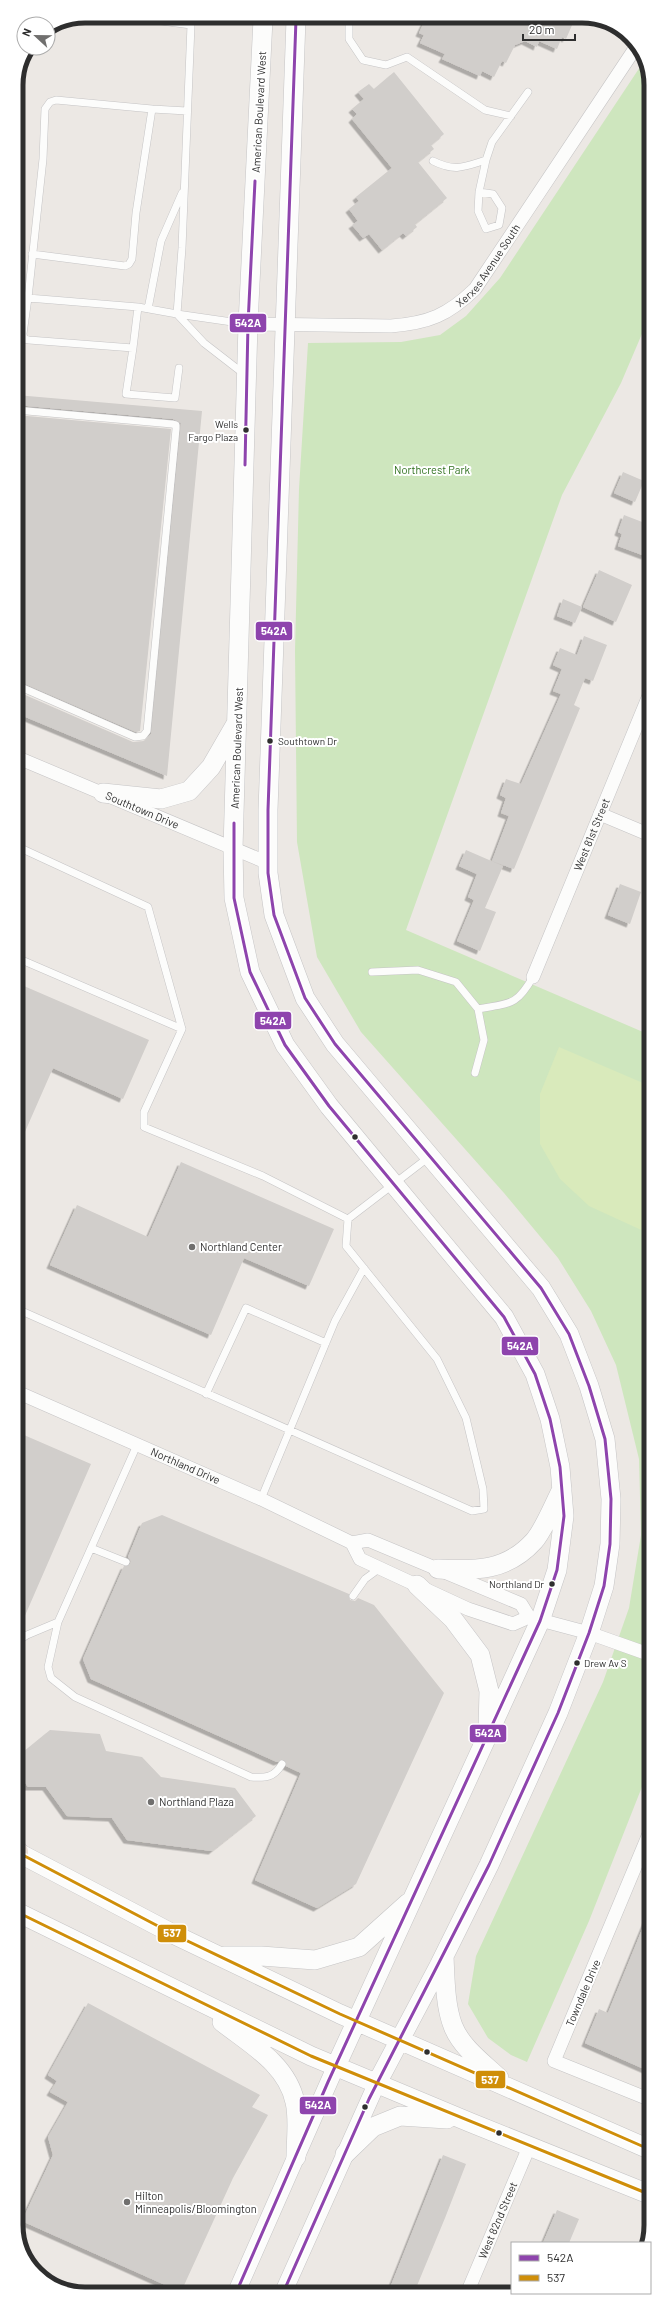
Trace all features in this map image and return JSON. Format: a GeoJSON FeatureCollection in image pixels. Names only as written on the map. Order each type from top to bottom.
{"type":"FeatureCollection","features":[{"type":"Feature","properties":{"kind":"main road","name":"American Boulevard West"},"geometry":{"type":"LineString","coordinates":[[263,23],[248,324],[234,898],[250,972],[285,1045],[329,1106],[504,1317],[534,1374],[550,1419],[560,1467],[564,1516],[557,1570],[534,1619],[488,1736],[336,2066]]}},
{"type":"Feature","properties":{"kind":"main road"},"geometry":{"type":"LineString","coordinates":[[296,23],[268,863],[274,915],[305,998],[335,1044],[541,1288],[569,1334],[589,1386],[605,1438],[611,1498],[610,1544],[604,1586],[589,1633],[558,1713],[489,1866],[444,1956],[377,2083]]}},
{"type":"Feature","properties":{"kind":"main road"},"geometry":{"type":"LineString","coordinates":[[103,793],[161,799],[189,791],[211,767],[238,721]]}},
{"type":"Feature","properties":{"kind":"main road"},"geometry":{"type":"LineString","coordinates":[[438,1569],[474,1570],[504,1564],[535,1540],[562,1489]]}},
{"type":"Feature","properties":{"kind":"main road"},"geometry":{"type":"LineString","coordinates":[[417,1585],[453,1619],[480,1655],[489,1691],[488,1736]]}},
{"type":"Feature","properties":{"kind":"main road"},"geometry":{"type":"LineString","coordinates":[[23,1855],[175,1935],[357,2021],[644,2147]]}},
{"type":"Feature","properties":{"kind":"main road"},"geometry":{"type":"LineString","coordinates":[[220,1956],[261,1956],[315,1960],[354,1949],[359,1947],[414,1898]]}},
{"type":"Feature","properties":{"kind":"main road"},"geometry":{"type":"LineString","coordinates":[[23,1915],[196,2001],[336,2066],[529,2147],[644,2192]]}},
{"type":"Feature","properties":{"kind":"main road"},"geometry":{"type":"LineString","coordinates":[[444,1956],[446,1986],[453,2026],[469,2050],[512,2089]]}},
{"type":"Feature","properties":{"kind":"main road"},"geometry":{"type":"LineString","coordinates":[[196,2001],[270,2060],[281,2072],[291,2088],[295,2102],[296,2157]]}},
{"type":"Feature","properties":{"kind":"main road"},"geometry":{"type":"LineString","coordinates":[[345,2154],[373,2127],[400,2116],[469,2122]]}},
{"type":"Feature","properties":{"kind":"street","name":"Xerxes Avenue South"},"geometry":{"type":"LineString","coordinates":[[248,324],[391,326],[415,324],[437,318],[457,305],[475,289],[634,51]]}},
{"type":"Feature","properties":{"kind":"street","name":"West 81st Street"},"geometry":{"type":"LineString","coordinates":[[533,977],[644,708]]}},
{"type":"Feature","properties":{"kind":"street","name":"Southtown Drive"},"geometry":{"type":"LineString","coordinates":[[23,760],[268,863]]}},
{"type":"Feature","properties":{"kind":"street"},"geometry":{"type":"LineString","coordinates":[[600,814],[644,832]]}},
{"type":"Feature","properties":{"kind":"street","name":"Northland Drive"},"geometry":{"type":"LineString","coordinates":[[23,1395],[261,1499],[352,1543]]}},
{"type":"Feature","properties":{"kind":"street"},"geometry":{"type":"LineString","coordinates":[[534,1619],[521,1604],[438,1569],[368,1540],[352,1543],[360,1559],[468,1608],[513,1624],[534,1619],[589,1633],[644,1653]]}},
{"type":"Feature","properties":{"kind":"street","name":"Towndale Drive"},"geometry":{"type":"LineString","coordinates":[[644,1846],[554,2061],[644,2097]]}},
{"type":"Feature","properties":{"kind":"street","name":"American Boulevard West"},"geometry":{"type":"LineString","coordinates":[[239,2287],[336,2066]]}},
{"type":"Feature","properties":{"kind":"street"},"geometry":{"type":"LineString","coordinates":[[286,2287],[377,2083]]}},
{"type":"Feature","properties":{"kind":"street","name":"West 82nd Street"},"geometry":{"type":"LineString","coordinates":[[470,2287],[529,2147]]}},
{"type":"Feature","properties":{"kind":"lane"},"geometry":{"type":"LineString","coordinates":[[191,23],[177,314],[204,343],[247,376]]}},
{"type":"Feature","properties":{"kind":"lane"},"geometry":{"type":"LineString","coordinates":[[349,23],[349,38],[363,60],[386,65],[407,57],[485,110],[511,116]]}},
{"type":"Feature","properties":{"kind":"lane"},"geometry":{"type":"LineString","coordinates":[[499,225],[486,229],[478,211],[479,192],[486,160],[492,142],[528,92]]}},
{"type":"Feature","properties":{"kind":"lane"},"geometry":{"type":"LineString","coordinates":[[133,348],[24,339],[23,334],[43,159],[45,109],[50,102],[56,100],[187,111]]}},
{"type":"Feature","properties":{"kind":"lane"},"geometry":{"type":"LineString","coordinates":[[32,254],[125,266],[129,264],[132,259],[136,213],[152,109]]}},
{"type":"Feature","properties":{"kind":"lane"},"geometry":{"type":"LineString","coordinates":[[433,161],[447,168],[466,167],[486,160]]}},
{"type":"Feature","properties":{"kind":"lane"},"geometry":{"type":"LineString","coordinates":[[148,309],[161,241],[184,189]]}},
{"type":"Feature","properties":{"kind":"lane"},"geometry":{"type":"LineString","coordinates":[[479,192],[493,194],[502,208],[499,225]]}},
{"type":"Feature","properties":{"kind":"lane"},"geometry":{"type":"LineString","coordinates":[[499,225],[510,236]]}},
{"type":"Feature","properties":{"kind":"lane"},"geometry":{"type":"LineString","coordinates":[[28,298],[138,307],[248,324]]}},
{"type":"Feature","properties":{"kind":"lane"},"geometry":{"type":"LineString","coordinates":[[138,307],[126,394],[175,398],[179,368]]}},
{"type":"Feature","properties":{"kind":"lane"},"geometry":{"type":"LineString","coordinates":[[23,411],[176,425],[147,732],[142,736],[135,736],[23,688]]}},
{"type":"Feature","properties":{"kind":"lane"},"geometry":{"type":"LineString","coordinates":[[23,849],[148,907],[182,1029],[144,1112],[144,1126],[263,1176],[348,1219]]}},
{"type":"Feature","properties":{"kind":"lane"},"geometry":{"type":"LineString","coordinates":[[23,961],[182,1029]]}},
{"type":"Feature","properties":{"kind":"lane"},"geometry":{"type":"LineString","coordinates":[[372,972],[418,970],[456,982],[478,1009],[484,1040],[475,1073]]}},
{"type":"Feature","properties":{"kind":"lane"},"geometry":{"type":"LineString","coordinates":[[478,1009],[510,1003],[523,995],[533,977]]}},
{"type":"Feature","properties":{"kind":"lane"},"geometry":{"type":"LineString","coordinates":[[23,1312],[472,1512],[484,1509],[483,1489],[466,1418],[437,1359],[346,1246],[348,1219],[392,1183],[430,1155]]}},
{"type":"Feature","properties":{"kind":"lane"},"geometry":{"type":"LineString","coordinates":[[261,1499],[335,1321],[364,1268]]}},
{"type":"Feature","properties":{"kind":"lane"},"geometry":{"type":"LineString","coordinates":[[206,1394],[246,1308],[326,1343]]}},
{"type":"Feature","properties":{"kind":"lane"},"geometry":{"type":"LineString","coordinates":[[137,1445],[58,1622],[48,1667],[51,1678],[75,1697],[251,1777],[267,1778],[278,1771],[282,1764]]}},
{"type":"Feature","properties":{"kind":"lane"},"geometry":{"type":"LineString","coordinates":[[91,1548],[126,1562]]}},
{"type":"Feature","properties":{"kind":"lane"},"geometry":{"type":"LineString","coordinates":[[353,1596],[365,1580],[380,1568]]}},
{"type":"Feature","properties":{"kind":"lane"},"geometry":{"type":"LineString","coordinates":[[23,1638],[58,1622]]}},
{"type":"Feature","properties":{"kind":"green space","name":"Northcrest Park"},"geometry":{"type":"Polygon","coordinates":[[[641,65],[644,85],[644,329],[621,383],[562,495],[406,930],[644,1032],[644,1782],[589,1921],[527,2062],[511,2055],[488,2038],[468,2004],[476,1956],[603,1682],[629,1608],[641,1535],[639,1459],[616,1365],[591,1311],[558,1258],[504,1193],[361,1032],[317,957],[297,842],[295,651],[299,489],[308,343],[401,342],[440,335],[466,316],[500,278],[641,65]]]}},
{"type":"Feature","properties":{"kind":"green space"},"geometry":{"type":"Polygon","coordinates":[[[559,1047],[644,1083],[644,1231],[589,1206],[560,1179],[540,1144],[540,1094],[559,1047]]]}},
{"type":"Feature","properties":{"kind":"building"},"geometry":{"type":"Polygon","coordinates":[[[424,23],[573,23],[566,39],[562,37],[557,49],[539,41],[537,47],[525,41],[515,45],[506,63],[502,61],[494,77],[482,71],[480,76],[442,59],[445,54],[420,43],[424,35],[419,33],[424,23]]]}},
{"type":"Feature","properties":{"kind":"building"},"geometry":{"type":"Polygon","coordinates":[[[394,72],[444,134],[431,145],[434,149],[418,162],[447,198],[415,224],[417,227],[406,236],[403,233],[382,250],[369,234],[363,238],[352,225],[358,221],[349,209],[359,201],[356,197],[392,168],[352,119],[357,114],[352,109],[364,99],[358,92],[369,84],[374,89],[394,72]]]}},
{"type":"Feature","properties":{"kind":"building"},"geometry":{"type":"Polygon","coordinates":[[[23,396],[202,411],[167,776],[23,716],[23,694],[133,742],[144,741],[151,734],[181,423],[173,419],[23,406],[23,396]]]}},
{"type":"Feature","properties":{"kind":"building"},"geometry":{"type":"Polygon","coordinates":[[[23,416],[171,429],[140,731],[136,732],[23,683],[23,416]]]}},
{"type":"Feature","properties":{"kind":"building"},"geometry":{"type":"Polygon","coordinates":[[[623,472],[644,481],[635,502],[614,493],[623,472]]]}},
{"type":"Feature","properties":{"kind":"building"},"geometry":{"type":"Polygon","coordinates":[[[624,515],[644,523],[644,556],[618,546],[622,534],[618,532],[624,515]]]}},
{"type":"Feature","properties":{"kind":"building"},"geometry":{"type":"Polygon","coordinates":[[[599,570],[632,585],[616,622],[583,607],[599,570]]]}},
{"type":"Feature","properties":{"kind":"building"},"geometry":{"type":"Polygon","coordinates":[[[563,599],[582,607],[575,623],[557,616],[563,599]]]}},
{"type":"Feature","properties":{"kind":"building"},"geometry":{"type":"Polygon","coordinates":[[[584,636],[607,645],[593,681],[585,678],[574,705],[580,708],[514,869],[492,861],[509,816],[501,813],[506,798],[500,795],[506,779],[521,784],[561,694],[553,691],[562,669],[553,665],[560,648],[577,655],[584,636]]]}},
{"type":"Feature","properties":{"kind":"building"},"geometry":{"type":"Polygon","coordinates":[[[466,850],[503,866],[485,908],[496,912],[480,951],[457,941],[474,900],[468,897],[477,874],[459,866],[466,850]]]}},
{"type":"Feature","properties":{"kind":"building"},"geometry":{"type":"Polygon","coordinates":[[[620,884],[641,892],[630,924],[608,915],[620,884]]]}},
{"type":"Feature","properties":{"kind":"building"},"geometry":{"type":"Polygon","coordinates":[[[23,986],[149,1040],[123,1099],[53,1068],[23,1136],[23,986]]]}},
{"type":"Feature","properties":{"kind":"building","name":"Northland Center"},"geometry":{"type":"Polygon","coordinates":[[[181,1162],[334,1229],[309,1286],[244,1258],[211,1335],[50,1265],[77,1205],[148,1237],[181,1162]]]}},
{"type":"Feature","properties":{"kind":"building"},"geometry":{"type":"Polygon","coordinates":[[[23,1435],[91,1464],[23,1620],[23,1435]]]}},
{"type":"Feature","properties":{"kind":"building"},"geometry":{"type":"Polygon","coordinates":[[[162,1515],[349,1594],[350,1600],[355,1601],[358,1598],[374,1605],[444,1693],[356,1884],[317,1908],[255,1880],[301,1773],[286,1766],[284,1760],[277,1762],[91,1679],[83,1659],[124,1566],[130,1564],[131,1561],[128,1557],[142,1523],[162,1515]]]}},
{"type":"Feature","properties":{"kind":"building","name":"Northland Plaza"},"geometry":{"type":"Polygon","coordinates":[[[50,1730],[100,1734],[106,1751],[142,1757],[161,1777],[235,1788],[256,1816],[212,1851],[127,1840],[112,1818],[67,1816],[46,1787],[28,1787],[23,1780],[23,1752],[50,1730]]]}},
{"type":"Feature","properties":{"kind":"building"},"geometry":{"type":"Polygon","coordinates":[[[644,1925],[644,2022],[642,2027],[644,2028],[644,2069],[585,2043],[599,2009],[608,2013],[644,1925]]]}},
{"type":"Feature","properties":{"kind":"building"},"geometry":{"type":"Polygon","coordinates":[[[88,2003],[260,2095],[252,2107],[268,2115],[233,2178],[183,2287],[170,2287],[23,2221],[53,2155],[48,2137],[68,2102],[50,2092],[57,2081],[48,2075],[88,2003]]]}},
{"type":"Feature","properties":{"kind":"building"},"geometry":{"type":"Polygon","coordinates":[[[443,2155],[466,2164],[416,2287],[390,2287],[443,2155]]]}},
{"type":"Feature","properties":{"kind":"building"},"geometry":{"type":"Polygon","coordinates":[[[557,2210],[579,2219],[569,2242],[543,2242],[557,2210]]]}},
{"type":"Feature","properties":{"kind":"transit line","name":"542A"},"geometry":{"type":"LineString","coordinates":[[286,2287],[369,2099],[489,1865],[558,1713],[589,1633],[604,1586],[610,1544],[611,1499],[605,1439],[589,1386],[569,1334],[541,1288],[335,1044],[305,998],[274,915],[268,873],[268,810],[296,23]]}},
{"type":"Feature","properties":{"kind":"transit line","name":"542A"},"geometry":{"type":"LineString","coordinates":[[245,465],[248,324],[255,181]]}},
{"type":"Feature","properties":{"kind":"transit line","name":"542A"},"geometry":{"type":"LineString","coordinates":[[234,823],[234,898],[250,972],[285,1045],[329,1106],[504,1317],[535,1374],[550,1419],[560,1467],[564,1516],[557,1570],[540,1621],[328,2082],[239,2287]]}},
{"type":"Feature","properties":{"kind":"transit line","name":"537"},"geometry":{"type":"LineString","coordinates":[[23,1855],[175,1935],[340,2014],[644,2147]]}},
{"type":"Feature","properties":{"kind":"transit line","name":"537"},"geometry":{"type":"LineString","coordinates":[[23,1915],[311,2056],[644,2192]]}},
{"type":"Feature","properties":{"kind":"place","name":"Wells Fargo Plaza"},"geometry":{"type":"Point","coordinates":[246,430]}},
{"type":"Feature","properties":{"kind":"place","name":"Southtown Dr"},"geometry":{"type":"Point","coordinates":[270,741]}},
{"type":"Feature","properties":{"kind":"place","name":"Northland Center"},"geometry":{"type":"Point","coordinates":[192,1247]}},
{"type":"Feature","properties":{"kind":"place","name":"Northland Dr"},"geometry":{"type":"Point","coordinates":[552,1584]}},
{"type":"Feature","properties":{"kind":"place","name":"Drew Av S"},"geometry":{"type":"Point","coordinates":[577,1663]}},
{"type":"Feature","properties":{"kind":"place","name":"Northland Plaza"},"geometry":{"type":"Point","coordinates":[151,1802]}},
{"type":"Feature","properties":{"kind":"place","name":"Hilton Minneapolis/Bloomington"},"geometry":{"type":"Point","coordinates":[127,2202]}}]}
